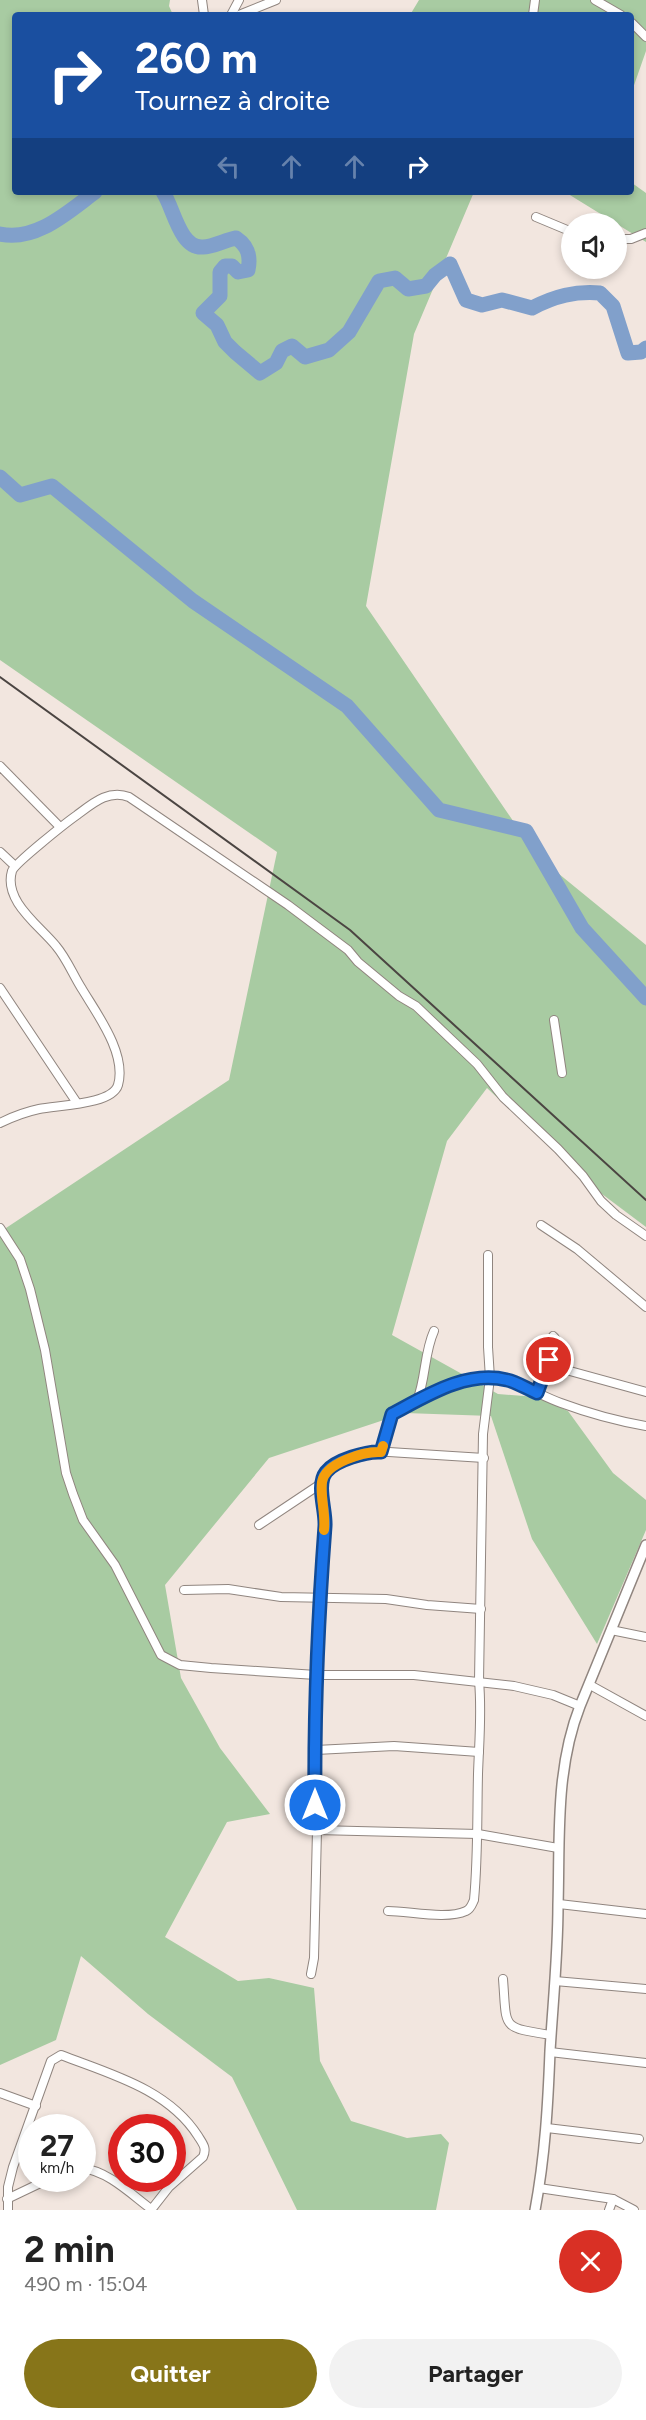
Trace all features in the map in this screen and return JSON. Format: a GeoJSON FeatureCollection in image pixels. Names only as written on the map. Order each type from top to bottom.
{"type":"FeatureCollection","features":[{"type":"Feature","properties":{"kind":"street"},"geometry":{"type":"LineString","coordinates":[[246,12],[276,0]]}},
{"type":"Feature","properties":{"kind":"street"},"geometry":{"type":"LineString","coordinates":[[595,0],[616,12]]}},
{"type":"Feature","properties":{"kind":"street"},"geometry":{"type":"LineString","coordinates":[[634,25],[646,37]]}},
{"type":"Feature","properties":{"kind":"street"},"geometry":{"type":"LineString","coordinates":[[536,218],[561,227]]}},
{"type":"Feature","properties":{"kind":"street"},"geometry":{"type":"LineString","coordinates":[[627,239],[646,233]]}},
{"type":"Feature","properties":{"kind":"street"},"geometry":{"type":"LineString","coordinates":[[0,766],[60,827]]}},
{"type":"Feature","properties":{"kind":"street"},"geometry":{"type":"LineString","coordinates":[[0,1123],[37,1109],[99,1100],[114,1093],[118,1085],[118,1064],[99,1014],[57,947],[34,923],[11,889],[10,880],[15,866],[48,840],[60,827],[109,794],[121,794],[129,796],[288,905],[348,950],[358,962],[399,996],[416,1006],[477,1064],[502,1097],[558,1149],[583,1176],[601,1201],[616,1215],[646,1236]]}},
{"type":"Feature","properties":{"kind":"street"},"geometry":{"type":"LineString","coordinates":[[0,852],[15,866]]}},
{"type":"Feature","properties":{"kind":"street"},"geometry":{"type":"LineString","coordinates":[[0,988],[77,1103]]}},
{"type":"Feature","properties":{"kind":"street"},"geometry":{"type":"LineString","coordinates":[[554,1020],[562,1073]]}},
{"type":"Feature","properties":{"kind":"street"},"geometry":{"type":"LineString","coordinates":[[541,1225],[577,1249],[646,1307]]}},
{"type":"Feature","properties":{"kind":"street"},"geometry":{"type":"LineString","coordinates":[[0,1228],[20,1259],[30,1289],[45,1350],[66,1473],[73,1494],[83,1520],[115,1565],[161,1654],[180,1665],[316,1675],[414,1675],[479,1681],[533,1689],[580,1706]]}},
{"type":"Feature","properties":{"kind":"street"},"geometry":{"type":"LineString","coordinates":[[388,1911],[446,1914],[467,1911],[474,1900],[482,1715],[479,1681],[483,1434],[490,1378],[488,1255]]}},
{"type":"Feature","properties":{"kind":"street"},"geometry":{"type":"LineString","coordinates":[[417,1401],[423,1385],[428,1344],[434,1331]]}},
{"type":"Feature","properties":{"kind":"street"},"geometry":{"type":"LineString","coordinates":[[537,1393],[548,1365],[555,1338],[553,1336]]}},
{"type":"Feature","properties":{"kind":"street"},"geometry":{"type":"LineString","coordinates":[[548,1365],[646,1392]]}},
{"type":"Feature","properties":{"kind":"street"},"geometry":{"type":"LineString","coordinates":[[381,1452],[392,1414],[443,1387],[490,1378],[508,1380],[583,1410],[646,1426]]}},
{"type":"Feature","properties":{"kind":"street"},"geometry":{"type":"LineString","coordinates":[[311,1974],[314,1958],[317,1830],[315,1805],[318,1599],[325,1522],[322,1483],[327,1471],[350,1458],[373,1451],[484,1458]]}},
{"type":"Feature","properties":{"kind":"street"},"geometry":{"type":"LineString","coordinates":[[259,1525],[322,1483]]}},
{"type":"Feature","properties":{"kind":"street"},"geometry":{"type":"LineString","coordinates":[[535,2210],[547,2128],[555,1981],[558,1848],[565,1756],[570,1731],[646,1545]]}},
{"type":"Feature","properties":{"kind":"street"},"geometry":{"type":"LineString","coordinates":[[184,1590],[228,1589],[281,1598],[386,1599],[481,1609]]}},
{"type":"Feature","properties":{"kind":"street"},"geometry":{"type":"LineString","coordinates":[[611,1630],[646,1637]]}},
{"type":"Feature","properties":{"kind":"street"},"geometry":{"type":"LineString","coordinates":[[590,1685],[646,1716]]}},
{"type":"Feature","properties":{"kind":"street"},"geometry":{"type":"LineString","coordinates":[[316,1750],[394,1746],[479,1752]]}},
{"type":"Feature","properties":{"kind":"street"},"geometry":{"type":"LineString","coordinates":[[317,1830],[478,1834],[558,1848]]}},
{"type":"Feature","properties":{"kind":"street"},"geometry":{"type":"LineString","coordinates":[[558,1904],[646,1914]]}},
{"type":"Feature","properties":{"kind":"street"},"geometry":{"type":"LineString","coordinates":[[503,1979],[506,2018],[509,2025],[516,2029],[551,2035]]}},
{"type":"Feature","properties":{"kind":"street"},"geometry":{"type":"LineString","coordinates":[[555,1981],[646,1989]]}},
{"type":"Feature","properties":{"kind":"street"},"geometry":{"type":"LineString","coordinates":[[550,2052],[646,2063]]}},
{"type":"Feature","properties":{"kind":"street"},"geometry":{"type":"LineString","coordinates":[[8,2210],[7,2199],[13,2167],[51,2061],[61,2055],[150,2092],[190,2123],[206,2150],[203,2157],[169,2187],[151,2210],[107,2176],[96,2171]]}},
{"type":"Feature","properties":{"kind":"street"},"geometry":{"type":"LineString","coordinates":[[0,2093],[36,2106]]}},
{"type":"Feature","properties":{"kind":"street"},"geometry":{"type":"LineString","coordinates":[[547,2128],[639,2139]]}},
{"type":"Feature","properties":{"kind":"street"},"geometry":{"type":"LineString","coordinates":[[539,2188],[613,2199],[634,2210]]}},
{"type":"Feature","properties":{"kind":"street"},"geometry":{"type":"LineString","coordinates":[[7,2199],[22,2192]]}},
{"type":"Feature","properties":{"kind":"street"},"geometry":{"type":"LineString","coordinates":[[609,2210],[613,2199]]}},
{"type":"Feature","properties":{"kind":"green space"},"geometry":{"type":"Polygon","coordinates":[[[0,0],[170,0],[169,6],[172,12],[12,12],[12,195],[473,195],[414,334],[366,606],[537,856],[646,945],[646,1227],[590,1185],[487,1088],[447,1141],[392,1335],[498,1394],[537,1397],[568,1411],[613,1473],[646,1500],[646,1530],[597,1644],[532,1539],[491,1416],[405,1413],[269,1458],[165,1585],[181,1678],[220,1748],[270,1814],[227,1822],[165,1937],[238,1981],[269,1978],[314,1988],[320,2061],[351,2121],[407,2138],[441,2134],[449,2143],[436,2210],[297,2210],[232,2077],[148,2014],[81,1956],[56,2040],[0,2065],[0,1232],[229,1080],[277,852],[0,660],[0,0]]]}},
{"type":"Feature","properties":{"kind":"green space"},"geometry":{"type":"Polygon","coordinates":[[[419,0],[646,0],[646,51],[634,85],[634,12],[412,12],[419,0]]]}},
{"type":"Feature","properties":{"kind":"green space"},"geometry":{"type":"Polygon","coordinates":[[[634,184],[646,193],[646,242],[627,230],[627,213],[599,213],[570,195],[634,195],[634,184]]]}},
{"type":"Feature","properties":{"kind":"waterway"},"geometry":{"type":"LineString","coordinates":[[0,234],[26,234],[39,230],[91,195]]}},
{"type":"Feature","properties":{"kind":"waterway"},"geometry":{"type":"LineString","coordinates":[[165,195],[183,235],[195,246],[211,246],[236,238],[246,248],[249,256],[248,270],[238,272],[232,266],[225,266],[220,272],[220,296],[203,313],[217,325],[225,342],[260,373],[276,363],[282,351],[292,346],[305,357],[329,350],[349,332],[379,281],[395,278],[408,289],[426,286],[435,275],[450,264],[466,300],[482,305],[502,300],[532,308],[565,295],[600,293],[613,306],[628,353],[641,352],[646,348]]}},
{"type":"Feature","properties":{"kind":"waterway"},"geometry":{"type":"LineString","coordinates":[[0,477],[20,495],[52,486],[193,601],[347,706],[439,810],[526,831],[582,928],[646,998]]}},
{"type":"Feature","properties":{"kind":"railway"},"geometry":{"type":"LineString","coordinates":[[0,677],[350,930],[646,1200]]}},
{"type":"Feature","properties":{"kind":"slow traffic"},"geometry":{"type":"LineString","coordinates":[[324,1530],[322,1483],[327,1471],[350,1458],[373,1451],[381,1452],[383,1446]]}},
{"type":"Feature","properties":{"kind":"route"},"geometry":{"type":"LineString","coordinates":[[315,1805],[318,1599],[325,1522],[322,1483],[327,1471],[350,1458],[373,1451],[381,1452],[392,1414],[443,1387],[490,1378],[508,1380],[537,1393],[549,1360]]}}]}
